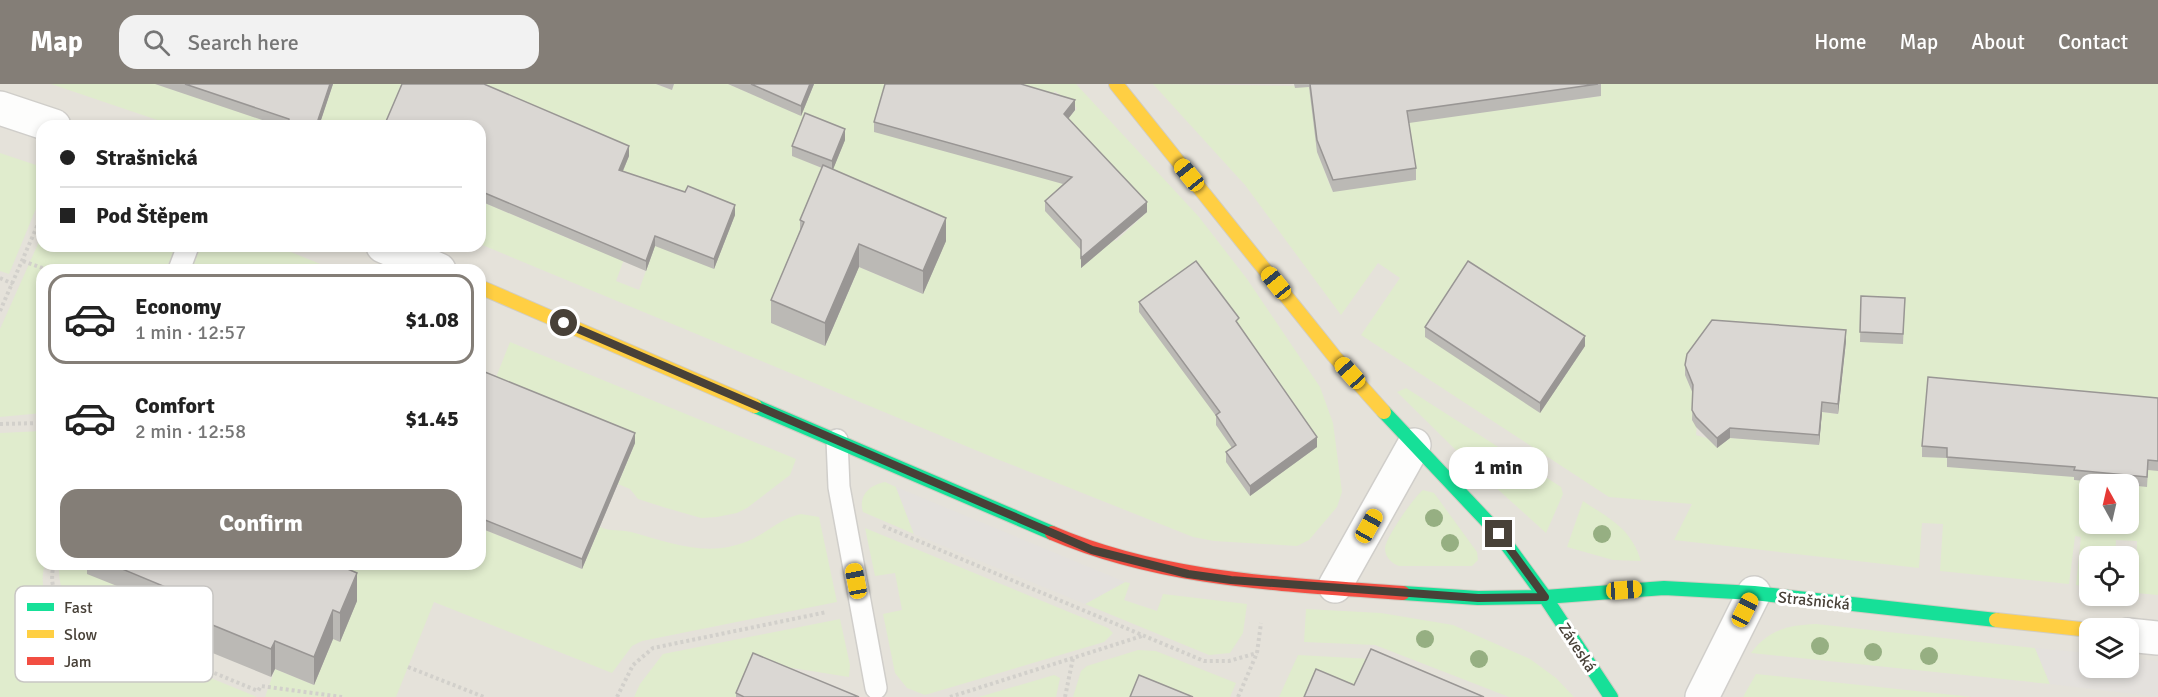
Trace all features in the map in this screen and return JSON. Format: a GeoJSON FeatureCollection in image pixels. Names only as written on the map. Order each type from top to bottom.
{"type":"FeatureCollection","features":[{"type":"Feature","properties":{"kind":"street","name":"Záveská"},"geometry":{"type":"LineString","coordinates":[[1116,84],[1334,356],[1414,445],[1499,534],[1545,597],[1611,697]]}},
{"type":"Feature","properties":{"kind":"street"},"geometry":{"type":"LineString","coordinates":[[0,108],[36,120]]}},
{"type":"Feature","properties":{"kind":"street"},"geometry":{"type":"LineString","coordinates":[[397,252],[425,264]]}},
{"type":"Feature","properties":{"kind":"street","name":"Strašnická"},"geometry":{"type":"LineString","coordinates":[[486,291],[1092,550],[1188,574],[1231,580],[1478,598],[1545,597],[1664,588],[1754,593],[2079,629]]}},
{"type":"Feature","properties":{"kind":"street"},"geometry":{"type":"LineString","coordinates":[[1335,586],[1414,445]]}},
{"type":"Feature","properties":{"kind":"street"},"geometry":{"type":"LineString","coordinates":[[1702,697],[1754,593]]}},
{"type":"Feature","properties":{"kind":"street"},"geometry":{"type":"LineString","coordinates":[[2139,636],[2158,638]]}},
{"type":"Feature","properties":{"kind":"lane"},"geometry":{"type":"LineString","coordinates":[[837,440],[839,488],[876,688]]}},
{"type":"Feature","properties":{"kind":"path"},"geometry":{"type":"LineString","coordinates":[[0,311],[36,230]]}},
{"type":"Feature","properties":{"kind":"path"},"geometry":{"type":"LineString","coordinates":[[23,261],[36,266]]}},
{"type":"Feature","properties":{"kind":"path"},"geometry":{"type":"LineString","coordinates":[[0,278],[13,284]]}},
{"type":"Feature","properties":{"kind":"path"},"geometry":{"type":"LineString","coordinates":[[0,424],[36,423]]}},
{"type":"Feature","properties":{"kind":"path"},"geometry":{"type":"LineString","coordinates":[[874,522],[1204,661],[1229,661],[1257,653]]}},
{"type":"Feature","properties":{"kind":"path"},"geometry":{"type":"LineString","coordinates":[[53,586],[54,570]]}},
{"type":"Feature","properties":{"kind":"path"},"geometry":{"type":"LineString","coordinates":[[617,697],[633,665],[653,648],[860,605]]}},
{"type":"Feature","properties":{"kind":"path"},"geometry":{"type":"LineString","coordinates":[[1238,697],[1257,653],[1261,627]]}},
{"type":"Feature","properties":{"kind":"path"},"geometry":{"type":"LineString","coordinates":[[950,697],[1143,636]]}},
{"type":"Feature","properties":{"kind":"path"},"geometry":{"type":"LineString","coordinates":[[1065,697],[1073,658]]}},
{"type":"Feature","properties":{"kind":"path"},"geometry":{"type":"LineString","coordinates":[[408,667],[484,697]]}},
{"type":"Feature","properties":{"kind":"path"},"geometry":{"type":"LineString","coordinates":[[213,672],[258,691],[261,686],[342,697]]}},
{"type":"Feature","properties":{"kind":"shaded area"},"geometry":{"type":"Polygon","coordinates":[[[0,84],[2158,84],[2158,697],[0,697],[0,84]]]}},
{"type":"Feature","properties":{"kind":"shaded area"},"geometry":{"type":"Polygon","coordinates":[[[896,487],[1125,582],[1085,604],[914,534],[896,487]]]}},
{"type":"Feature","properties":{"kind":"shaded area"},"geometry":{"type":"Polygon","coordinates":[[[2035,648],[2079,652],[2079,678],[2139,678],[2139,658],[2158,661],[2158,697],[2050,684],[2035,648]]]}},
{"type":"Feature","properties":{"kind":"green space"},"geometry":{"type":"Polygon","coordinates":[[[51,84],[156,84],[263,120],[157,120],[51,84]]]}},
{"type":"Feature","properties":{"kind":"green space"},"geometry":{"type":"Polygon","coordinates":[[[333,84],[407,84],[392,120],[321,120],[333,84]]]}},
{"type":"Feature","properties":{"kind":"green space"},"geometry":{"type":"Polygon","coordinates":[[[460,84],[656,84],[672,90],[674,84],[728,84],[801,115],[814,84],[1076,84],[1199,217],[1247,279],[1320,387],[1333,423],[1342,492],[1337,507],[1309,540],[1297,546],[1214,541],[1193,537],[997,459],[486,246],[486,204],[591,248],[629,156],[460,84]],[[1055,91],[1029,124],[1051,141],[1077,108],[1055,91]],[[844,140],[792,155],[831,172],[844,140]],[[1094,156],[1060,187],[1116,241],[1147,212],[1094,156]],[[824,189],[825,346],[859,267],[923,294],[824,189]],[[629,246],[616,281],[639,290],[652,254],[629,246]]]}},
{"type":"Feature","properties":{"kind":"green space"},"geometry":{"type":"Polygon","coordinates":[[[1153,84],[1315,86],[1314,114],[1319,153],[1333,192],[1404,102],[1476,113],[1601,96],[1599,84],[2158,84],[2158,595],[2139,593],[2139,546],[2137,546],[2137,541],[2116,540],[2116,546],[2080,546],[2081,537],[2075,536],[2069,584],[1940,571],[1943,524],[1922,523],[1919,568],[1674,540],[1692,504],[1609,497],[1361,335],[1400,278],[1378,263],[1341,315],[1245,185],[1153,84]],[[1846,344],[1700,390],[1696,435],[1723,443],[1730,438],[1819,444],[1822,412],[1838,414],[1846,344]],[[2154,406],[2123,474],[2079,474],[2079,534],[2139,534],[2139,474],[2132,474],[2154,406]]]}},
{"type":"Feature","properties":{"kind":"green space"},"geometry":{"type":"Polygon","coordinates":[[[0,153],[36,165],[36,209],[9,274],[0,271],[0,153]]]}},
{"type":"Feature","properties":{"kind":"green space"},"geometry":{"type":"Polygon","coordinates":[[[36,248],[36,252],[174,252],[168,264],[36,264],[36,414],[0,417],[0,329],[36,248]]]}},
{"type":"Feature","properties":{"kind":"green space"},"geometry":{"type":"Polygon","coordinates":[[[198,252],[291,252],[320,264],[192,264],[198,252]]]}},
{"type":"Feature","properties":{"kind":"green space"},"geometry":{"type":"Polygon","coordinates":[[[510,342],[796,459],[790,475],[747,508],[737,513],[717,517],[701,518],[638,499],[630,489],[618,484],[635,443],[493,385],[510,342]]]}},
{"type":"Feature","properties":{"kind":"green space"},"geometry":{"type":"Polygon","coordinates":[[[1406,388],[1561,487],[1563,494],[1546,533],[1471,465],[1397,392],[1406,388]]]}},
{"type":"Feature","properties":{"kind":"green space"},"geometry":{"type":"Polygon","coordinates":[[[36,431],[36,570],[44,570],[44,586],[15,586],[15,682],[213,682],[213,679],[257,697],[0,697],[0,433],[36,431]]]}},
{"type":"Feature","properties":{"kind":"green space"},"geometry":{"type":"Polygon","coordinates":[[[885,482],[896,487],[914,534],[863,512],[862,501],[866,492],[885,482]]]}},
{"type":"Feature","properties":{"kind":"green space"},"geometry":{"type":"Polygon","coordinates":[[[1423,490],[1434,493],[1477,552],[1478,560],[1472,566],[1399,566],[1387,557],[1385,548],[1390,535],[1423,490]]]}},
{"type":"Feature","properties":{"kind":"green space"},"geometry":{"type":"Polygon","coordinates":[[[1583,501],[1611,519],[1625,532],[1632,540],[1641,561],[1613,560],[1567,547],[1583,501]]]}},
{"type":"Feature","properties":{"kind":"green space"},"geometry":{"type":"Polygon","coordinates":[[[801,514],[819,517],[837,602],[642,641],[632,646],[612,673],[434,602],[396,697],[265,697],[275,669],[314,685],[333,639],[340,641],[297,570],[486,570],[486,530],[582,569],[600,527],[704,549],[733,546],[748,541],[801,514]]]}},
{"type":"Feature","properties":{"kind":"green space"},"geometry":{"type":"Polygon","coordinates":[[[865,528],[1108,628],[1113,633],[1104,642],[925,695],[907,688],[895,673],[883,614],[902,610],[895,573],[875,576],[865,528]]]}},
{"type":"Feature","properties":{"kind":"green space"},"geometry":{"type":"Polygon","coordinates":[[[2079,556],[2079,585],[2076,585],[2079,556]]]}},
{"type":"Feature","properties":{"kind":"green space"},"geometry":{"type":"Polygon","coordinates":[[[59,570],[99,570],[121,586],[61,586],[59,570]]]}},
{"type":"Feature","properties":{"kind":"green space"},"geometry":{"type":"Polygon","coordinates":[[[1125,582],[1130,583],[1124,600],[1157,611],[1163,594],[1247,604],[1243,633],[1230,653],[1209,655],[1085,604],[1125,582]]]}},
{"type":"Feature","properties":{"kind":"green space"},"geometry":{"type":"Polygon","coordinates":[[[1306,609],[1381,613],[1453,625],[1530,659],[1556,678],[1574,697],[1509,697],[1375,645],[1304,642],[1306,609]]]}},
{"type":"Feature","properties":{"kind":"green space"},"geometry":{"type":"Polygon","coordinates":[[[840,619],[850,665],[849,677],[761,663],[746,697],[634,697],[640,684],[663,654],[840,619]]]}},
{"type":"Feature","properties":{"kind":"green space"},"geometry":{"type":"Polygon","coordinates":[[[1816,624],[2035,648],[2050,684],[1751,653],[1764,639],[1779,630],[1816,624]]]}},
{"type":"Feature","properties":{"kind":"green space"},"geometry":{"type":"Polygon","coordinates":[[[1138,650],[1156,651],[1236,683],[1230,697],[1073,697],[1081,671],[1087,666],[1138,650]]]}},
{"type":"Feature","properties":{"kind":"green space"},"geometry":{"type":"Polygon","coordinates":[[[1298,655],[1371,659],[1361,685],[1308,697],[1279,697],[1298,655]]]}},
{"type":"Feature","properties":{"kind":"green space"},"geometry":{"type":"Polygon","coordinates":[[[1756,674],[1972,697],[1743,697],[1756,674]]]}},
{"type":"Feature","properties":{"kind":"green space"},"geometry":{"type":"Polygon","coordinates":[[[1054,675],[1060,678],[1056,697],[979,697],[1054,675]]]}},
{"type":"Feature","properties":{"kind":"building"},"geometry":{"type":"Polygon","coordinates":[[[185,84],[330,84],[318,120],[289,119],[185,84]]]}},
{"type":"Feature","properties":{"kind":"building"},"geometry":{"type":"Polygon","coordinates":[[[402,84],[484,84],[629,146],[619,170],[685,192],[688,186],[735,205],[714,259],[655,236],[646,261],[486,194],[486,120],[387,120],[402,84]]]}},
{"type":"Feature","properties":{"kind":"building"},"geometry":{"type":"Polygon","coordinates":[[[751,84],[810,84],[801,106],[751,84]]]}},
{"type":"Feature","properties":{"kind":"building"},"geometry":{"type":"Polygon","coordinates":[[[885,84],[1021,84],[1075,100],[1064,114],[1147,202],[1081,258],[1081,240],[1045,201],[1072,177],[874,122],[885,84]]]}},
{"type":"Feature","properties":{"kind":"building"},"geometry":{"type":"Polygon","coordinates":[[[1310,84],[1598,84],[1407,111],[1416,168],[1333,180],[1317,140],[1310,84]]]}},
{"type":"Feature","properties":{"kind":"building"},"geometry":{"type":"Polygon","coordinates":[[[805,113],[845,129],[832,161],[792,146],[805,113]]]}},
{"type":"Feature","properties":{"kind":"building"},"geometry":{"type":"Polygon","coordinates":[[[823,165],[946,218],[923,271],[859,244],[825,323],[771,300],[804,222],[800,220],[823,165]]]}},
{"type":"Feature","properties":{"kind":"building"},"geometry":{"type":"Polygon","coordinates":[[[1196,261],[1239,318],[1236,321],[1317,437],[1250,486],[1226,452],[1236,445],[1216,415],[1220,412],[1139,302],[1196,261]]]}},
{"type":"Feature","properties":{"kind":"building"},"geometry":{"type":"Polygon","coordinates":[[[1468,261],[1585,336],[1540,403],[1425,327],[1468,261]]]}},
{"type":"Feature","properties":{"kind":"building"},"geometry":{"type":"Polygon","coordinates":[[[1861,296],[1905,298],[1903,334],[1860,332],[1861,296]]]}},
{"type":"Feature","properties":{"kind":"building"},"geometry":{"type":"Polygon","coordinates":[[[1712,320],[1846,330],[1838,404],[1822,402],[1819,435],[1730,428],[1717,438],[1696,417],[1692,410],[1693,385],[1685,365],[1687,354],[1712,320]]]}},
{"type":"Feature","properties":{"kind":"building"},"geometry":{"type":"Polygon","coordinates":[[[486,372],[635,433],[582,559],[486,520],[486,372]]]}},
{"type":"Feature","properties":{"kind":"building"},"geometry":{"type":"Polygon","coordinates":[[[1928,377],[2158,398],[2158,461],[2148,460],[2147,477],[2139,476],[2139,474],[2074,470],[2075,467],[1947,457],[1947,448],[1922,446],[1928,377]]]}},
{"type":"Feature","properties":{"kind":"building"},"geometry":{"type":"Polygon","coordinates":[[[124,570],[350,570],[357,573],[340,613],[333,610],[314,657],[275,641],[271,649],[213,625],[213,586],[163,586],[124,570]]]}},
{"type":"Feature","properties":{"kind":"building"},"geometry":{"type":"Polygon","coordinates":[[[1371,649],[1484,697],[1304,697],[1316,669],[1354,685],[1371,649]]]}},
{"type":"Feature","properties":{"kind":"building"},"geometry":{"type":"Polygon","coordinates":[[[753,653],[859,697],[744,697],[736,693],[753,653]]]}},
{"type":"Feature","properties":{"kind":"building"},"geometry":{"type":"Polygon","coordinates":[[[1139,675],[1193,697],[1130,697],[1139,675]]]}},
{"type":"Feature","properties":{"kind":"traffic: fast"},"geometry":{"type":"LineString","coordinates":[[755,406],[1052,533]]}},
{"type":"Feature","properties":{"kind":"traffic: fast"},"geometry":{"type":"LineString","coordinates":[[1384,412],[1499,534],[1545,597],[1611,697]]}},
{"type":"Feature","properties":{"kind":"traffic: fast"},"geometry":{"type":"LineString","coordinates":[[1403,593],[1478,598],[1545,597],[1664,588],[1754,593],[1996,620]]}},
{"type":"Feature","properties":{"kind":"traffic: slow"},"geometry":{"type":"LineString","coordinates":[[1116,84],[1334,356],[1384,412]]}},
{"type":"Feature","properties":{"kind":"traffic: slow"},"geometry":{"type":"LineString","coordinates":[[486,290],[755,406]]}},
{"type":"Feature","properties":{"kind":"traffic: slow"},"geometry":{"type":"LineString","coordinates":[[1996,620],[2079,629]]}},
{"type":"Feature","properties":{"kind":"traffic: jam"},"geometry":{"type":"LineString","coordinates":[[1052,533],[1094,549],[1181,571],[1269,583],[1403,593]]}},
{"type":"Feature","properties":{"kind":"route"},"geometry":{"type":"LineString","coordinates":[[564,323],[1092,550],[1188,574],[1231,580],[1478,598],[1545,597],[1499,534]]}}]}
